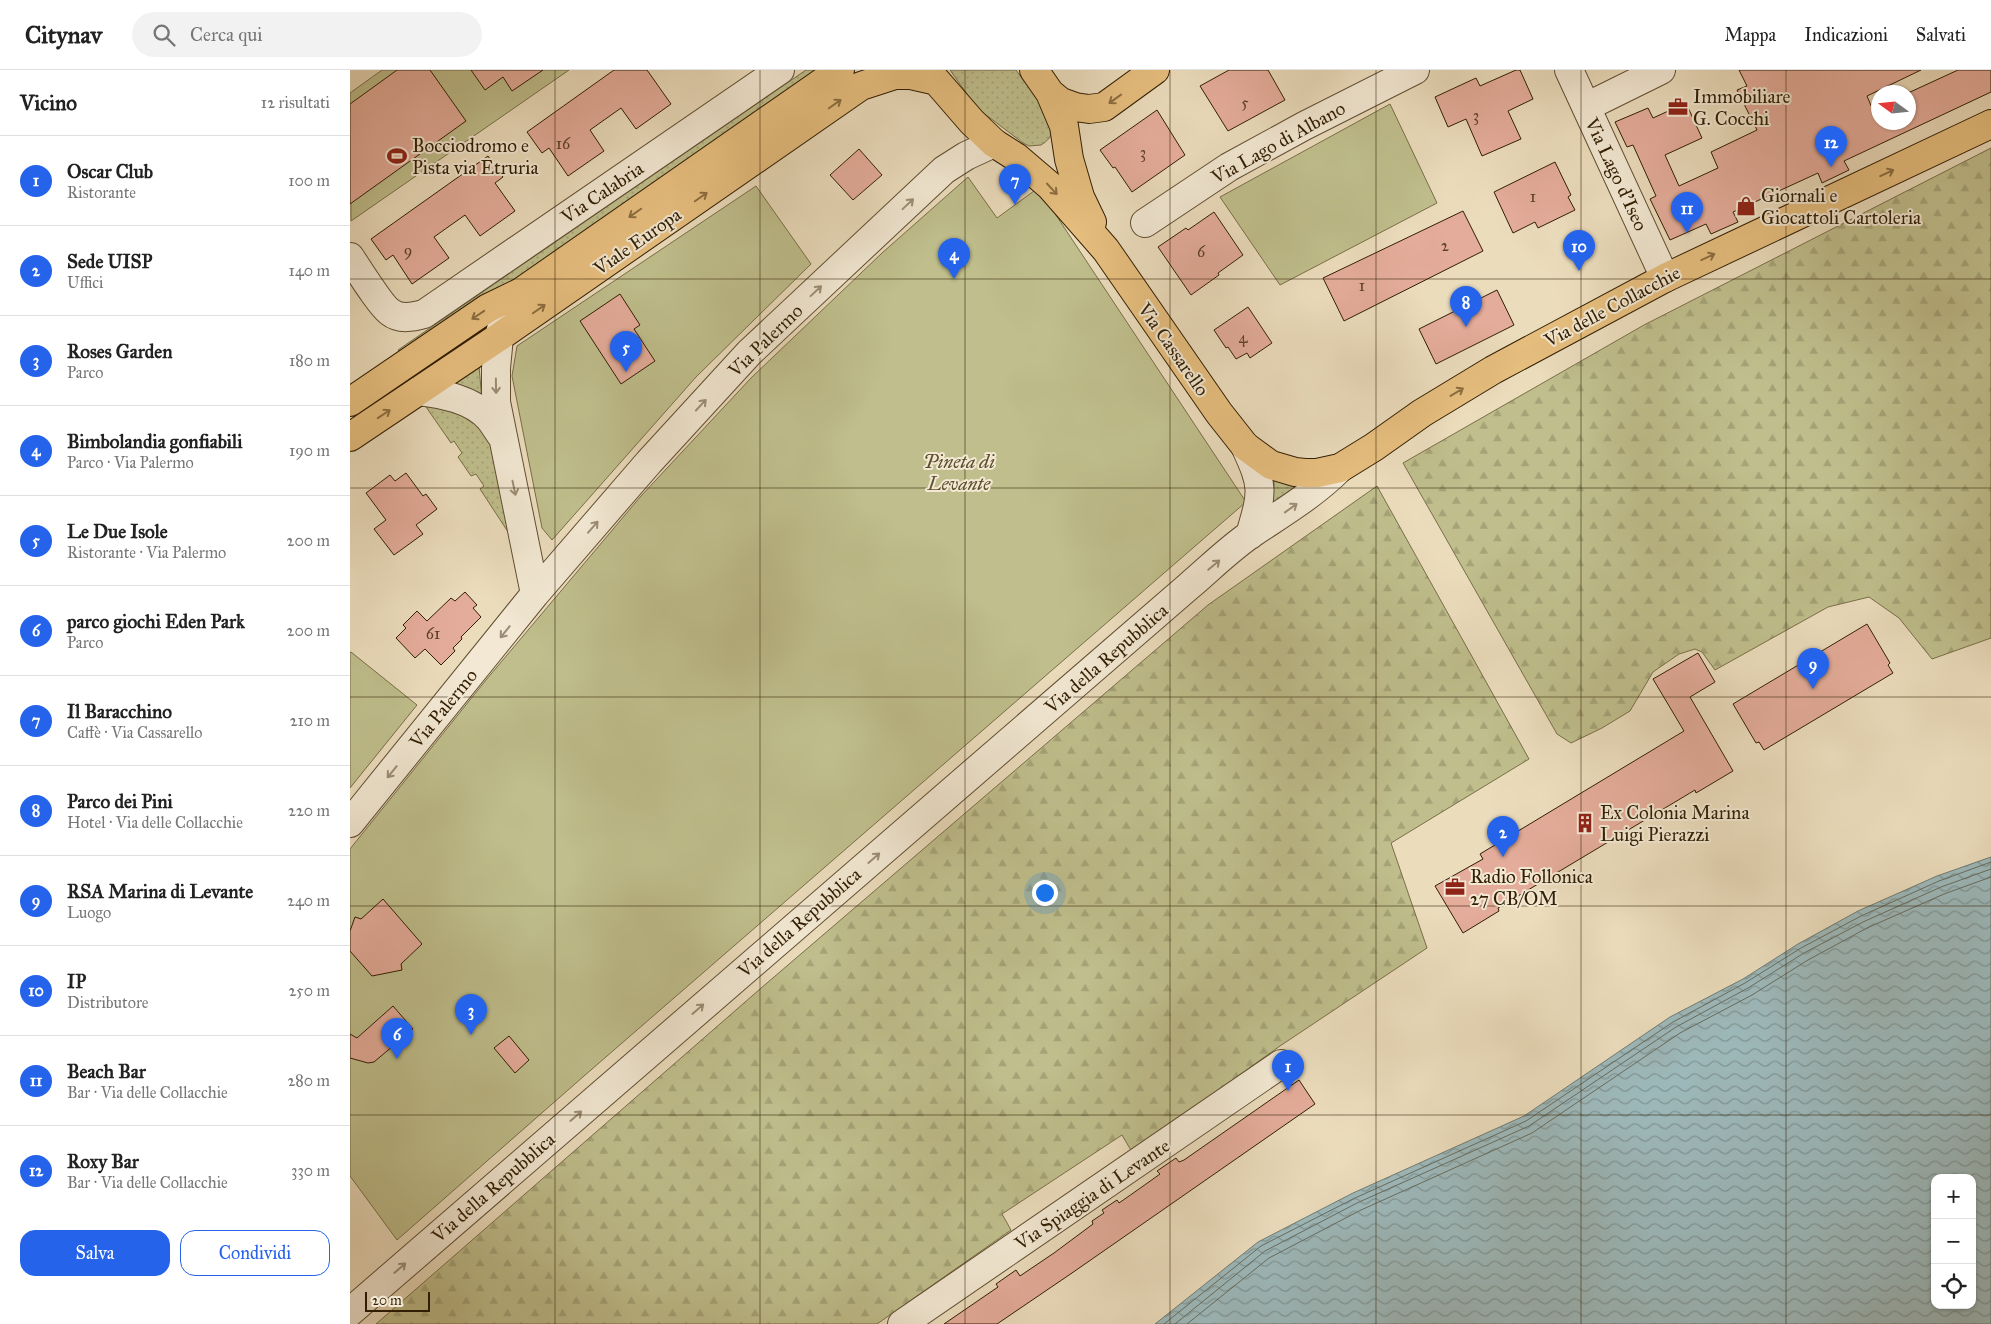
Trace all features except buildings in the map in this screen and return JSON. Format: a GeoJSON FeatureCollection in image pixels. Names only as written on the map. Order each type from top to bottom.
{"type":"FeatureCollection","features":[{"type":"Feature","properties":{"kind":"main road","name":"Viale Europa"},"geometry":{"type":"LineString","coordinates":[[350,402],[488,308],[521,292],[840,70]]}},
{"type":"Feature","properties":{"kind":"main road","name":"Via Cassarello"},"geometry":{"type":"LineString","coordinates":[[1034,70],[1050,93],[1064,126],[1069,159],[1080,196],[1106,250]]}},
{"type":"Feature","properties":{"kind":"main road"},"geometry":{"type":"LineString","coordinates":[[1050,93],[1062,102],[1075,107],[1089,109],[1104,107],[1155,70]]}},
{"type":"Feature","properties":{"kind":"main road","name":"Viale Europa"},"geometry":{"type":"LineString","coordinates":[[350,437],[499,337],[861,86],[895,75],[930,75]]}},
{"type":"Feature","properties":{"kind":"main road","name":"Via Cassarello"},"geometry":{"type":"LineString","coordinates":[[930,75],[1005,150],[1050,186],[1106,250],[1219,414],[1245,446]]}},
{"type":"Feature","properties":{"kind":"main road","name":"Via delle Collacchie"},"geometry":{"type":"LineString","coordinates":[[1245,446],[1262,461],[1295,472],[1317,473],[1340,468],[1374,448],[1422,413],[1493,370],[1665,278],[1991,124]]}},
{"type":"Feature","properties":{"kind":"main road"},"geometry":{"type":"LineString","coordinates":[[1005,150],[1047,160],[1054,156],[1060,147],[1064,126]]}},
{"type":"Feature","properties":{"kind":"street","name":"Via Calabria"},"geometry":{"type":"LineString","coordinates":[[350,257],[388,311],[402,317],[424,314],[780,70]]}},
{"type":"Feature","properties":{"kind":"street","name":"Via Lago di Albano"},"geometry":{"type":"LineString","coordinates":[[1145,223],[1229,167],[1304,126],[1415,70]]}},
{"type":"Feature","properties":{"kind":"street","name":"Via Lago d'Iseo"},"geometry":{"type":"LineString","coordinates":[[1569,70],[1665,278]]}},
{"type":"Feature","properties":{"kind":"street"},"geometry":{"type":"LineString","coordinates":[[1586,107],[1661,70]]}},
{"type":"Feature","properties":{"kind":"street","name":"Via Palermo"},"geometry":{"type":"LineString","coordinates":[[350,823],[535,594],[648,462],[749,354],[944,170],[966,156],[1005,150]]}},
{"type":"Feature","properties":{"kind":"street"},"geometry":{"type":"LineString","coordinates":[[521,292],[508,309],[499,337],[496,368],[496,402],[527,547],[535,594]]}},
{"type":"Feature","properties":{"kind":"street"},"geometry":{"type":"LineString","coordinates":[[419,391],[440,393],[471,405],[488,418],[504,440]]}},
{"type":"Feature","properties":{"kind":"street"},"geometry":{"type":"LineString","coordinates":[[1245,446],[1257,472],[1260,488],[1259,504],[1250,535]]}},
{"type":"Feature","properties":{"kind":"street","name":"Via della Repubblica"},"geometry":{"type":"LineString","coordinates":[[350,1312],[1250,535],[1321,488],[1340,468]]}},
{"type":"Feature","properties":{"kind":"street"},"geometry":{"type":"LineString","coordinates":[[527,547],[561,564]]}},
{"type":"Feature","properties":{"kind":"street","name":"Via Spiaggia di Levante"},"geometry":{"type":"LineString","coordinates":[[902,1324],[1281,1064]]}},
{"type":"Feature","properties":{"kind":"green space","name":"Bocciodromo e Pista via Etruria"},"geometry":{"type":"Polygon","coordinates":[[[382,70],[569,70],[351,221],[350,93],[382,70]]]}},
{"type":"Feature","properties":{"kind":"green space"},"geometry":{"type":"Polygon","coordinates":[[[806,70],[820,70],[402,356],[398,350],[806,70]]]}},
{"type":"Feature","properties":{"kind":"green space"},"geometry":{"type":"Polygon","coordinates":[[[950,70],[1016,70],[1047,115],[1052,130],[1050,137],[1041,145],[1029,146],[1023,143],[977,108],[950,70]]]}},
{"type":"Feature","properties":{"kind":"green space"},"geometry":{"type":"Polygon","coordinates":[[[1390,104],[1437,203],[1280,285],[1220,197],[1390,104]]]}},
{"type":"Feature","properties":{"kind":"green space"},"geometry":{"type":"Polygon","coordinates":[[[1991,148],[1991,638],[1932,659],[1899,618],[1869,597],[1828,607],[1715,670],[1702,652],[1695,649],[1679,654],[1653,672],[1630,711],[1602,728],[1571,743],[1557,734],[1403,463],[1644,325],[1991,148]]]}},
{"type":"Feature","properties":{"kind":"green space","name":"Pineta di Levante"},"geometry":{"type":"Polygon","coordinates":[[[968,177],[997,218],[1038,188],[1246,502],[397,1240],[350,1176],[350,849],[486,680],[641,496],[751,378],[882,253],[968,177]]]}},
{"type":"Feature","properties":{"kind":"green space"},"geometry":{"type":"Polygon","coordinates":[[[756,186],[811,264],[696,377],[552,540],[542,528],[512,376],[517,346],[756,186]]]}},
{"type":"Feature","properties":{"kind":"green space"},"geometry":{"type":"Polygon","coordinates":[[[479,366],[482,401],[451,386],[479,366]]]}},
{"type":"Feature","properties":{"kind":"green space"},"geometry":{"type":"Polygon","coordinates":[[[424,404],[453,405],[487,430],[512,538],[480,489],[484,486],[476,474],[471,476],[458,457],[462,453],[454,441],[451,443],[424,404]]]}},
{"type":"Feature","properties":{"kind":"green space"},"geometry":{"type":"Polygon","coordinates":[[[1274,479],[1301,484],[1270,506],[1274,479]]]}},
{"type":"Feature","properties":{"kind":"green space"},"geometry":{"type":"Polygon","coordinates":[[[1377,486],[1529,759],[1391,843],[1427,948],[1280,1046],[1132,1152],[1122,1135],[1002,1214],[1011,1230],[877,1324],[376,1324],[760,989],[1208,605],[1377,486]]]}},
{"type":"Feature","properties":{"kind":"green space"},"geometry":{"type":"Polygon","coordinates":[[[350,653],[417,705],[350,788],[350,653]]]}},
{"type":"Feature","properties":{"kind":"water"},"geometry":{"type":"Polygon","coordinates":[[[1991,857],[1991,1324],[1155,1324],[1258,1242],[1353,1193],[1524,1116],[1670,1017],[1743,979],[1798,944],[1858,911],[1937,876],[1991,857]]]}},
{"type":"Feature","properties":{"kind":"place","name":"Immobiliare G. Cocchi"},"geometry":{"type":"Point","coordinates":[1678,107]}},
{"type":"Feature","properties":{"kind":"place","name":"Bocciodromo e Pista via Etruria"},"geometry":{"type":"Point","coordinates":[397,156]}},
{"type":"Feature","properties":{"kind":"place","name":"Roxy Bar"},"geometry":{"type":"Point","coordinates":[1831,167]}},
{"type":"Feature","properties":{"kind":"place","name":"Il Baracchino"},"geometry":{"type":"Point","coordinates":[1015,205]}},
{"type":"Feature","properties":{"kind":"place","name":"Giornali e Giocattoli Cartoleria"},"geometry":{"type":"Point","coordinates":[1746,206]}},
{"type":"Feature","properties":{"kind":"place","name":"Beach Bar"},"geometry":{"type":"Point","coordinates":[1687,233]}},
{"type":"Feature","properties":{"kind":"place","name":"IP"},"geometry":{"type":"Point","coordinates":[1579,271]}},
{"type":"Feature","properties":{"kind":"place","name":"Bimbolandia gonfiabili"},"geometry":{"type":"Point","coordinates":[954,279]}},
{"type":"Feature","properties":{"kind":"place","name":"Parco dei Pini"},"geometry":{"type":"Point","coordinates":[1466,327]}},
{"type":"Feature","properties":{"kind":"place","name":"Le Due Isole"},"geometry":{"type":"Point","coordinates":[626,372]}},
{"type":"Feature","properties":{"kind":"place","name":"RSA Marina di Levante"},"geometry":{"type":"Point","coordinates":[1813,689]}},
{"type":"Feature","properties":{"kind":"place","name":"Ex Colonia Marina Luigi Pierazzi"},"geometry":{"type":"Point","coordinates":[1585,823]}},
{"type":"Feature","properties":{"kind":"place","name":"Sede UISP"},"geometry":{"type":"Point","coordinates":[1503,857]}},
{"type":"Feature","properties":{"kind":"place","name":"Radio Follonica 27 CB/OM"},"geometry":{"type":"Point","coordinates":[1455,887]}},
{"type":"Feature","properties":{"kind":"place","name":"Roses Garden"},"geometry":{"type":"Point","coordinates":[471,1035]}},
{"type":"Feature","properties":{"kind":"place","name":"parco giochi Eden Park"},"geometry":{"type":"Point","coordinates":[397,1059]}},
{"type":"Feature","properties":{"kind":"place","name":"Oscar Club"},"geometry":{"type":"Point","coordinates":[1288,1091]}}]}
